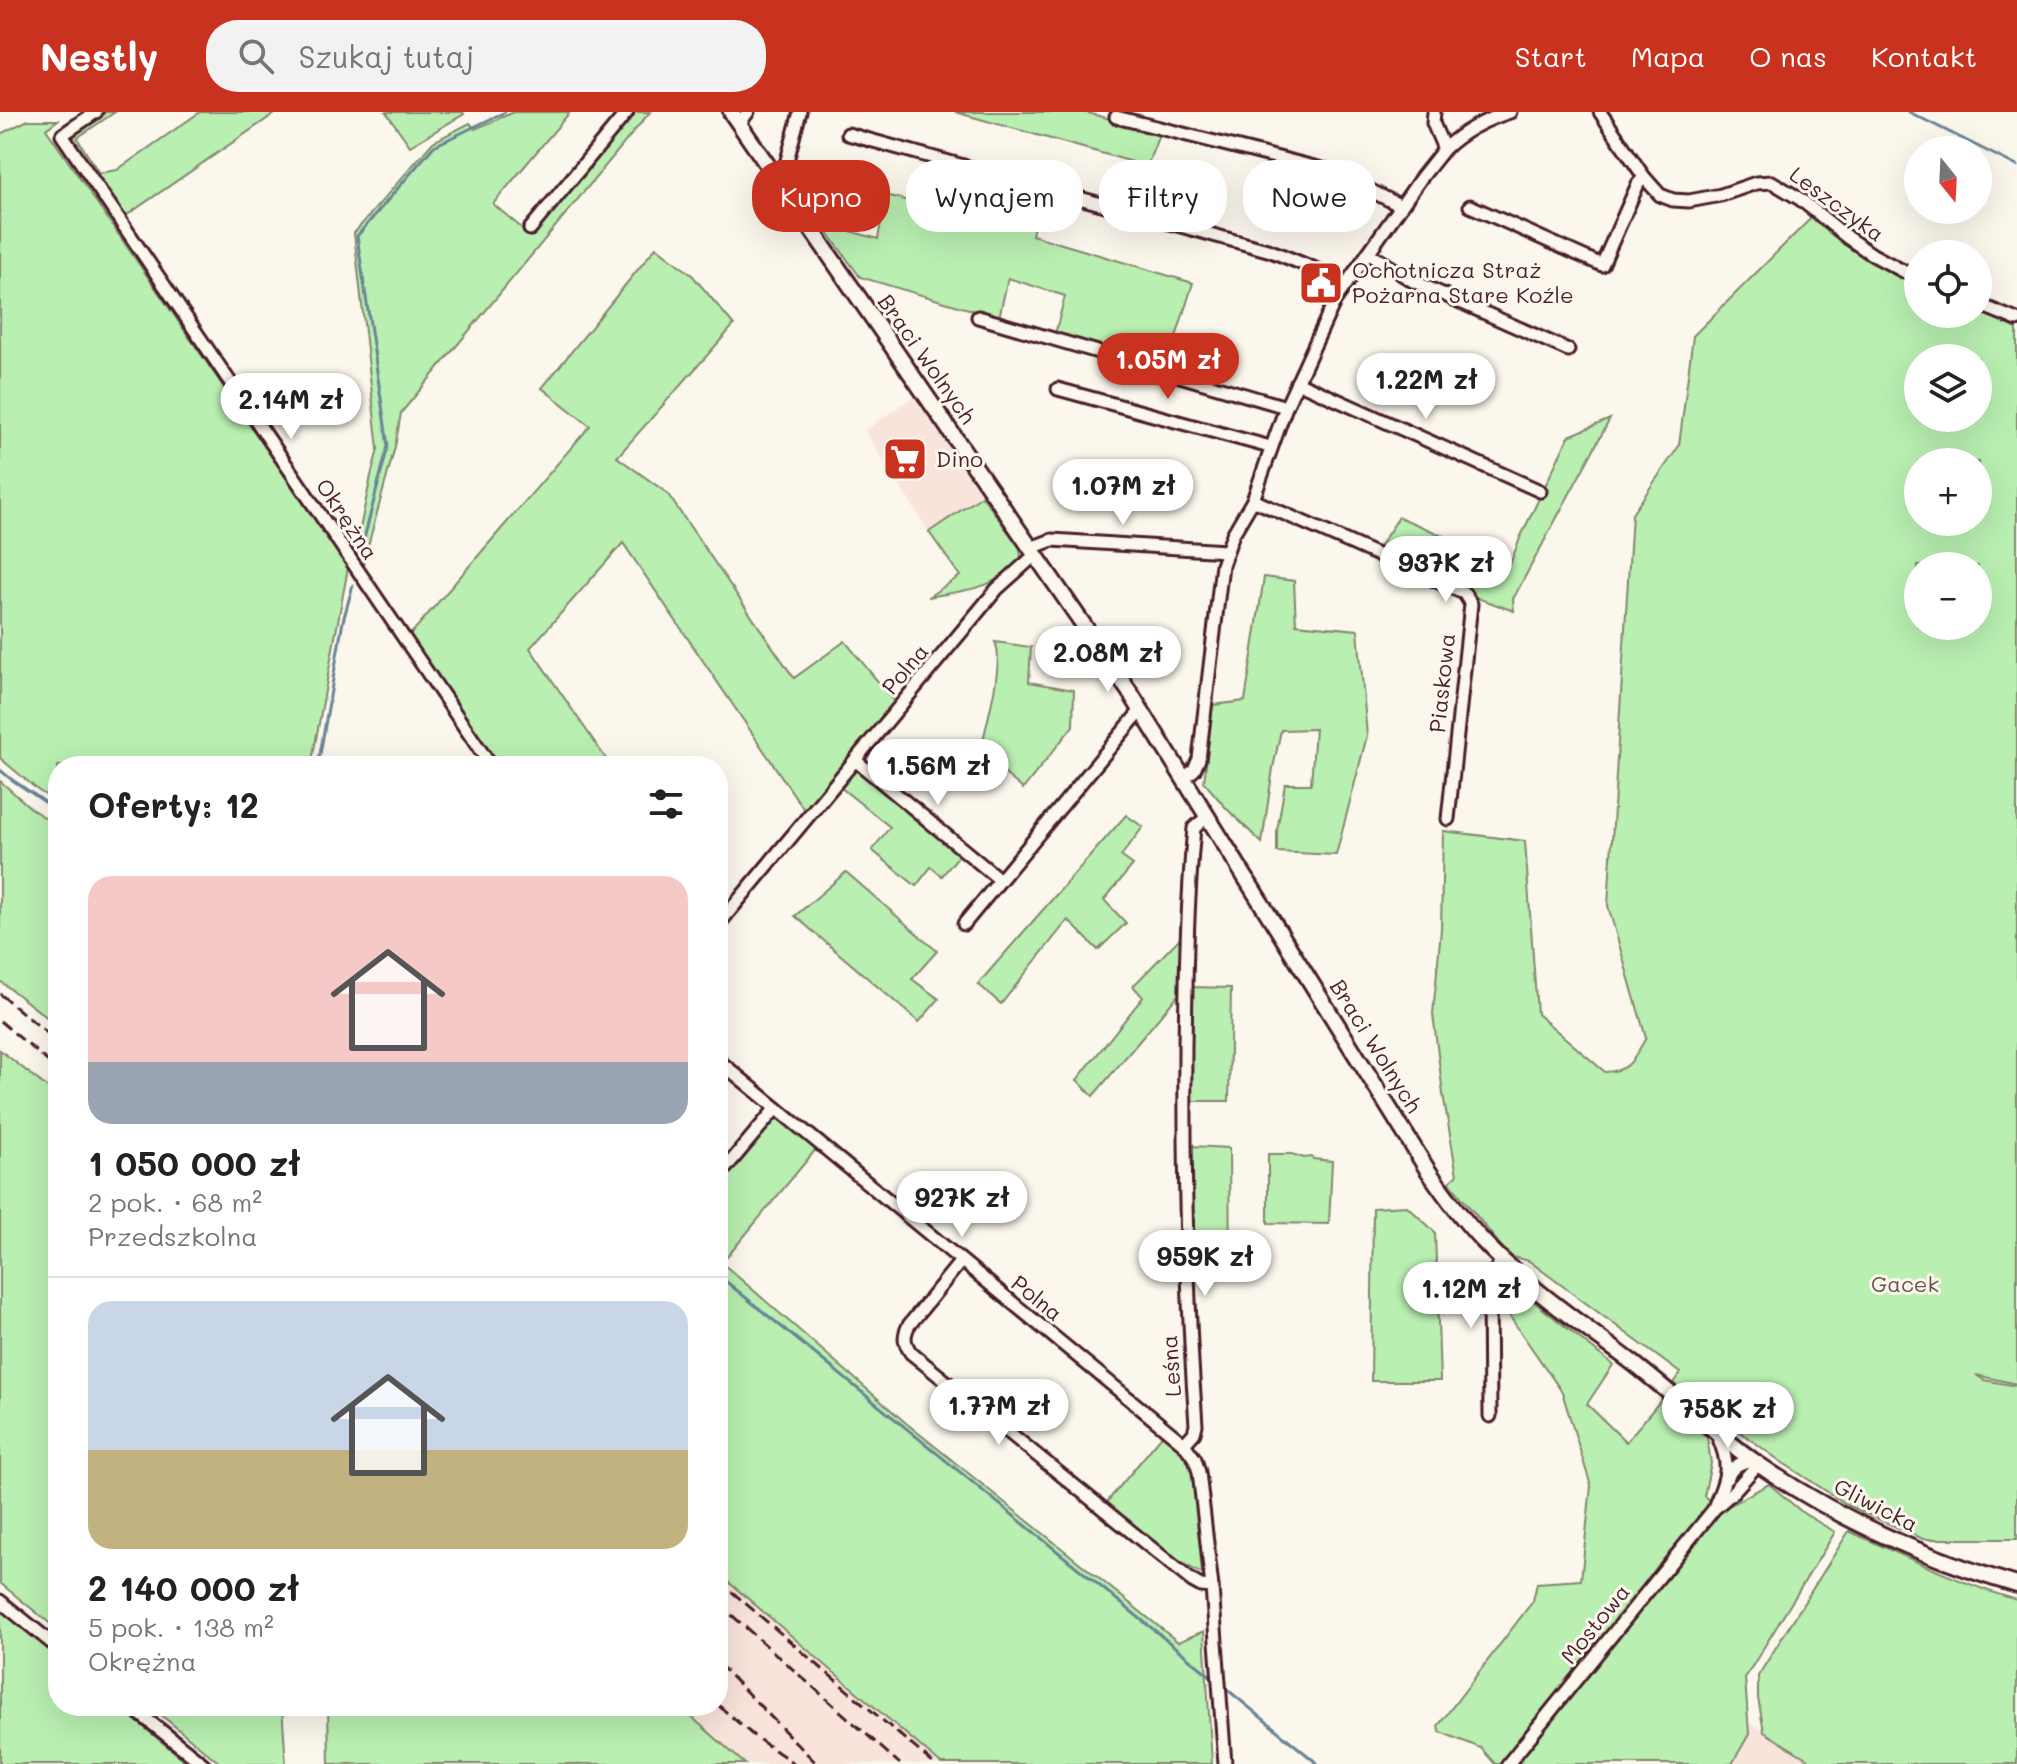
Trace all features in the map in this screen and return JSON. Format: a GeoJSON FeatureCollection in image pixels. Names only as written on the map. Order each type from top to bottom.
{"type":"FeatureCollection","features":[{"type":"Feature","properties":{"kind":"main road","name":"Braci Wolnych"},"geometry":{"type":"LineString","coordinates":[[739,116],[765,160]]}},
{"type":"Feature","properties":{"kind":"main road","name":"Braci Wolnych"},"geometry":{"type":"LineString","coordinates":[[813,232],[1141,710],[1427,1169],[1468,1224],[1502,1260]]}},
{"type":"Feature","properties":{"kind":"main road","name":"Gliwicka"},"geometry":{"type":"LineString","coordinates":[[1502,1260],[1756,1462],[1886,1537],[1948,1563],[2017,1585]]}},
{"type":"Feature","properties":{"kind":"street","name":"Okrężna"},"geometry":{"type":"LineString","coordinates":[[96,112],[62,135],[484,756]]}},
{"type":"Feature","properties":{"kind":"street"},"geometry":{"type":"LineString","coordinates":[[530,229],[627,112]]}},
{"type":"Feature","properties":{"kind":"street"},"geometry":{"type":"LineString","coordinates":[[787,160],[800,112]]}},
{"type":"Feature","properties":{"kind":"street"},"geometry":{"type":"LineString","coordinates":[[1434,112],[1433,123],[1444,149]]}},
{"type":"Feature","properties":{"kind":"street"},"geometry":{"type":"LineString","coordinates":[[1183,779],[1194,770],[1199,759],[1226,551],[1253,500],[1286,407],[1326,318],[1345,284],[1444,149],[1474,126],[1510,112]]}},
{"type":"Feature","properties":{"kind":"street","name":"Leszczyka"},"geometry":{"type":"LineString","coordinates":[[1600,112],[1644,177],[1660,195],[1682,201],[1772,182],[1800,199],[1873,255],[1904,272]]}},
{"type":"Feature","properties":{"kind":"street"},"geometry":{"type":"LineString","coordinates":[[1116,117],[1334,172],[1401,206]]}},
{"type":"Feature","properties":{"kind":"street"},"geometry":{"type":"LineString","coordinates":[[848,134],[1271,251],[1345,284]]}},
{"type":"Feature","properties":{"kind":"street"},"geometry":{"type":"LineString","coordinates":[[1470,206],[1602,265],[1644,177]]}},
{"type":"Feature","properties":{"kind":"street"},"geometry":{"type":"LineString","coordinates":[[1368,253],[1413,281],[1568,350]]}},
{"type":"Feature","properties":{"kind":"street"},"geometry":{"type":"LineString","coordinates":[[1992,310],[2017,320]]}},
{"type":"Feature","properties":{"kind":"street"},"geometry":{"type":"LineString","coordinates":[[978,317],[1286,407]]}},
{"type":"Feature","properties":{"kind":"street"},"geometry":{"type":"LineString","coordinates":[[1297,382],[1540,491]]}},
{"type":"Feature","properties":{"kind":"street"},"geometry":{"type":"LineString","coordinates":[[1058,389],[1270,447]]}},
{"type":"Feature","properties":{"kind":"street","name":"Piaskowa"},"geometry":{"type":"LineString","coordinates":[[1253,500],[1468,597],[1471,604],[1448,819]]}},
{"type":"Feature","properties":{"kind":"street"},"geometry":{"type":"LineString","coordinates":[[1034,551],[1052,540],[1226,551]]}},
{"type":"Feature","properties":{"kind":"street","name":"Polna"},"geometry":{"type":"LineString","coordinates":[[728,913],[997,589],[1034,551]]}},
{"type":"Feature","properties":{"kind":"street"},"geometry":{"type":"LineString","coordinates":[[964,924],[1141,710]]}},
{"type":"Feature","properties":{"kind":"street"},"geometry":{"type":"LineString","coordinates":[[855,760],[1000,880]]}},
{"type":"Feature","properties":{"kind":"street","name":"Leśna"},"geometry":{"type":"LineString","coordinates":[[1184,1444],[1196,1428],[1188,1323],[1185,1218],[1187,939],[1194,828],[1207,817]]}},
{"type":"Feature","properties":{"kind":"street","name":"Polna"},"geometry":{"type":"LineString","coordinates":[[728,1068],[1184,1444]]}},
{"type":"Feature","properties":{"kind":"street"},"geometry":{"type":"LineString","coordinates":[[728,1165],[776,1108]]}},
{"type":"Feature","properties":{"kind":"street"},"geometry":{"type":"LineString","coordinates":[[1490,1416],[1489,1288],[1502,1260]]}},
{"type":"Feature","properties":{"kind":"street"},"geometry":{"type":"LineString","coordinates":[[961,1261],[909,1325],[905,1332],[906,1347],[1192,1581],[1212,1587]]}},
{"type":"Feature","properties":{"kind":"street"},"geometry":{"type":"LineString","coordinates":[[1717,1433],[1723,1446],[1727,1478]]}},
{"type":"Feature","properties":{"kind":"street"},"geometry":{"type":"LineString","coordinates":[[1184,1444],[1193,1455],[1198,1469],[1229,1762]]}},
{"type":"Feature","properties":{"kind":"street"},"geometry":{"type":"LineString","coordinates":[[1727,1478],[1732,1469],[1743,1461],[1756,1462]]}},
{"type":"Feature","properties":{"kind":"street","name":"Mostowa"},"geometry":{"type":"LineString","coordinates":[[1508,1764],[1714,1509],[1731,1494],[1756,1462]]}},
{"type":"Feature","properties":{"kind":"street","name":"Mostowa"},"geometry":{"type":"LineString","coordinates":[[1714,1509],[1727,1478]]}},
{"type":"Feature","properties":{"kind":"street"},"geometry":{"type":"LineString","coordinates":[[0,1601],[48,1640]]}},
{"type":"Feature","properties":{"kind":"street"},"geometry":{"type":"LineString","coordinates":[[143,1716],[203,1764]]}},
{"type":"Feature","properties":{"kind":"shaded area"},"geometry":{"type":"Polygon","coordinates":[[[915,395],[982,496],[929,532],[865,431],[915,395]]]}},
{"type":"Feature","properties":{"kind":"shaded area"},"geometry":{"type":"Polygon","coordinates":[[[728,1562],[964,1764],[746,1764],[691,1716],[728,1716],[728,1562]]]}},
{"type":"Feature","properties":{"kind":"shaded area"},"geometry":{"type":"Polygon","coordinates":[[[1748,1722],[1816,1764],[1732,1764],[1749,1734],[1748,1722]]]}},
{"type":"Feature","properties":{"kind":"green space"},"geometry":{"type":"Polygon","coordinates":[[[106,112],[115,112],[77,138],[99,173],[117,170],[200,112],[277,112],[124,217],[71,143],[76,133],[106,112]]]}},
{"type":"Feature","properties":{"kind":"green space"},"geometry":{"type":"Polygon","coordinates":[[[386,112],[463,112],[464,114],[410,146],[386,112]]]}},
{"type":"Feature","properties":{"kind":"green space"},"geometry":{"type":"Polygon","coordinates":[[[514,112],[570,112],[493,204],[530,235],[632,112],[650,112],[401,413],[395,447],[362,568],[354,557],[378,449],[354,233],[433,142],[470,123],[475,129],[514,112]]]}},
{"type":"Feature","properties":{"kind":"green space"},"geometry":{"type":"Polygon","coordinates":[[[955,112],[1084,112],[1160,132],[1149,160],[1126,160],[955,112]]]}},
{"type":"Feature","properties":{"kind":"green space"},"geometry":{"type":"Polygon","coordinates":[[[28,120],[58,120],[46,129],[348,568],[313,756],[48,756],[48,797],[0,758],[0,134],[28,120]]]}},
{"type":"Feature","properties":{"kind":"green space"},"geometry":{"type":"Polygon","coordinates":[[[890,196],[906,200],[906,232],[1033,232],[1032,235],[1193,283],[1167,366],[1055,334],[1065,296],[1008,278],[999,318],[860,277],[828,232],[853,232],[878,239],[879,232],[890,232],[890,196]]]}},
{"type":"Feature","properties":{"kind":"green space","name":"Gacek"},"geometry":{"type":"Polygon","coordinates":[[[1813,216],[1904,273],[1904,328],[1992,328],[1992,317],[2017,329],[2017,1384],[1976,1375],[1984,1380],[2017,1386],[2017,1539],[1923,1539],[1851,1507],[1780,1461],[1673,1383],[1680,1373],[1529,1261],[1509,1256],[1449,1182],[1457,1175],[1433,1014],[1441,929],[1443,831],[1525,841],[1537,1014],[1605,1072],[1626,1066],[1646,1038],[1608,906],[1632,514],[1679,446],[1693,336],[1813,216]]]}},
{"type":"Feature","properties":{"kind":"green space"},"geometry":{"type":"Polygon","coordinates":[[[656,247],[692,275],[734,325],[617,457],[667,493],[794,678],[845,641],[897,705],[807,814],[623,543],[530,648],[604,756],[491,756],[409,636],[590,426],[542,388],[656,247]]]}},
{"type":"Feature","properties":{"kind":"green space"},"geometry":{"type":"Polygon","coordinates":[[[1610,419],[1513,599],[1514,611],[1477,598],[1465,585],[1377,550],[1399,517],[1510,564],[1569,436],[1610,419]]]}},
{"type":"Feature","properties":{"kind":"green space"},"geometry":{"type":"Polygon","coordinates":[[[982,496],[1020,548],[1021,558],[1012,569],[991,583],[928,597],[960,576],[929,532],[982,496]]]}},
{"type":"Feature","properties":{"kind":"green space"},"geometry":{"type":"Polygon","coordinates":[[[1264,577],[1294,581],[1296,624],[1358,630],[1367,736],[1336,855],[1277,852],[1277,831],[1285,784],[1311,784],[1315,729],[1281,730],[1262,843],[1204,782],[1213,705],[1245,701],[1264,577]]]}},
{"type":"Feature","properties":{"kind":"green space"},"geometry":{"type":"Polygon","coordinates":[[[995,642],[1031,647],[1029,682],[1074,690],[1073,726],[1023,789],[980,753],[996,680],[998,664],[995,642]]]}},
{"type":"Feature","properties":{"kind":"green space"},"geometry":{"type":"Polygon","coordinates":[[[855,769],[960,854],[942,876],[931,867],[916,886],[872,850],[890,827],[840,787],[855,769]]]}},
{"type":"Feature","properties":{"kind":"green space"},"geometry":{"type":"Polygon","coordinates":[[[0,781],[48,820],[48,1018],[0,981],[0,781]]]}},
{"type":"Feature","properties":{"kind":"green space"},"geometry":{"type":"Polygon","coordinates":[[[1126,815],[1143,827],[1121,856],[1133,865],[1104,900],[1126,923],[1098,950],[1068,920],[1001,1004],[978,984],[1126,815]]]}},
{"type":"Feature","properties":{"kind":"green space"},"geometry":{"type":"Polygon","coordinates":[[[846,872],[937,951],[912,979],[939,999],[919,1022],[795,916],[846,872]]]}},
{"type":"Feature","properties":{"kind":"green space"},"geometry":{"type":"Polygon","coordinates":[[[1181,937],[1179,994],[1093,1096],[1077,1080],[1143,997],[1133,986],[1181,937]]]}},
{"type":"Feature","properties":{"kind":"green space"},"geometry":{"type":"Polygon","coordinates":[[[1191,987],[1231,988],[1229,1101],[1189,1101],[1191,987]]]}},
{"type":"Feature","properties":{"kind":"green space"},"geometry":{"type":"Polygon","coordinates":[[[0,1050],[48,1088],[48,1622],[0,1583],[0,1050]]]}},
{"type":"Feature","properties":{"kind":"green space"},"geometry":{"type":"Polygon","coordinates":[[[778,1112],[817,1148],[728,1256],[728,1170],[778,1112]]]}},
{"type":"Feature","properties":{"kind":"green space"},"geometry":{"type":"Polygon","coordinates":[[[1191,1146],[1229,1148],[1230,1268],[1190,1269],[1191,1146]]]}},
{"type":"Feature","properties":{"kind":"green space"},"geometry":{"type":"Polygon","coordinates":[[[1268,1154],[1292,1154],[1332,1161],[1329,1224],[1268,1223],[1268,1154]]]}},
{"type":"Feature","properties":{"kind":"green space"},"geometry":{"type":"Polygon","coordinates":[[[1407,1206],[1435,1232],[1440,1381],[1371,1381],[1373,1208],[1407,1206]]]}},
{"type":"Feature","properties":{"kind":"green space"},"geometry":{"type":"Polygon","coordinates":[[[728,1268],[906,1423],[1178,1642],[1204,1631],[1212,1764],[941,1764],[728,1582],[728,1268]]]}},
{"type":"Feature","properties":{"kind":"green space"},"geometry":{"type":"Polygon","coordinates":[[[1501,1275],[1613,1365],[1587,1404],[1626,1442],[1661,1400],[1707,1437],[1711,1463],[1704,1496],[1721,1510],[1769,1484],[1803,1513],[1835,1532],[1745,1678],[1749,1734],[1732,1764],[1495,1764],[1481,1748],[1440,1732],[1438,1726],[1533,1601],[1537,1583],[1581,1580],[1591,1486],[1562,1392],[1495,1295],[1496,1281],[1501,1275]]]}},
{"type":"Feature","properties":{"kind":"green space"},"geometry":{"type":"Polygon","coordinates":[[[1165,1432],[1193,1456],[1202,1574],[1170,1556],[1107,1502],[1165,1432]]]}},
{"type":"Feature","properties":{"kind":"green space"},"geometry":{"type":"Polygon","coordinates":[[[1849,1531],[1953,1577],[2017,1600],[2017,1764],[1816,1764],[1764,1732],[1758,1676],[1849,1531]]]}},
{"type":"Feature","properties":{"kind":"green space"},"geometry":{"type":"Polygon","coordinates":[[[0,1609],[48,1648],[48,1716],[130,1716],[189,1764],[0,1764],[0,1609]]]}},
{"type":"Feature","properties":{"kind":"green space"},"geometry":{"type":"Polygon","coordinates":[[[162,1716],[283,1716],[286,1764],[221,1764],[162,1716]]]}},
{"type":"Feature","properties":{"kind":"green space"},"geometry":{"type":"Polygon","coordinates":[[[328,1716],[690,1716],[745,1764],[329,1764],[328,1716]]]}},
{"type":"Feature","properties":{"kind":"waterway"},"geometry":{"type":"LineString","coordinates":[[359,558],[388,446],[357,236],[434,146],[505,112]]}},
{"type":"Feature","properties":{"kind":"waterway"},"geometry":{"type":"LineString","coordinates":[[1909,112],[2017,166]]}},
{"type":"Feature","properties":{"kind":"waterway"},"geometry":{"type":"LineString","coordinates":[[320,756],[343,621],[353,585]]}},
{"type":"Feature","properties":{"kind":"waterway"},"geometry":{"type":"LineString","coordinates":[[0,770],[48,804]]}},
{"type":"Feature","properties":{"kind":"waterway"},"geometry":{"type":"LineString","coordinates":[[728,1283],[1213,1678]]}},
{"type":"Feature","properties":{"kind":"waterway"},"geometry":{"type":"LineString","coordinates":[[1223,1686],[1318,1764]]}},
{"type":"Feature","properties":{"kind":"railway"},"geometry":{"type":"LineString","coordinates":[[0,994],[48,1034]]}},
{"type":"Feature","properties":{"kind":"railway"},"geometry":{"type":"LineString","coordinates":[[0,1021],[48,1062]]}},
{"type":"Feature","properties":{"kind":"railway"},"geometry":{"type":"LineString","coordinates":[[728,1589],[934,1764]]}},
{"type":"Feature","properties":{"kind":"railway"},"geometry":{"type":"LineString","coordinates":[[728,1612],[900,1764]]}},
{"type":"Feature","properties":{"kind":"railway"},"geometry":{"type":"LineString","coordinates":[[728,1673],[817,1764]]}},
{"type":"Feature","properties":{"kind":"railway"},"geometry":{"type":"LineString","coordinates":[[728,1714],[795,1764]]}},
{"type":"Feature","properties":{"kind":"place","name":"Ochotnicza Straż Pożarna Stare Koźle"},"geometry":{"type":"Point","coordinates":[1321,283]}},
{"type":"Feature","properties":{"kind":"place","name":"Dino"},"geometry":{"type":"Point","coordinates":[905,459]}}]}
